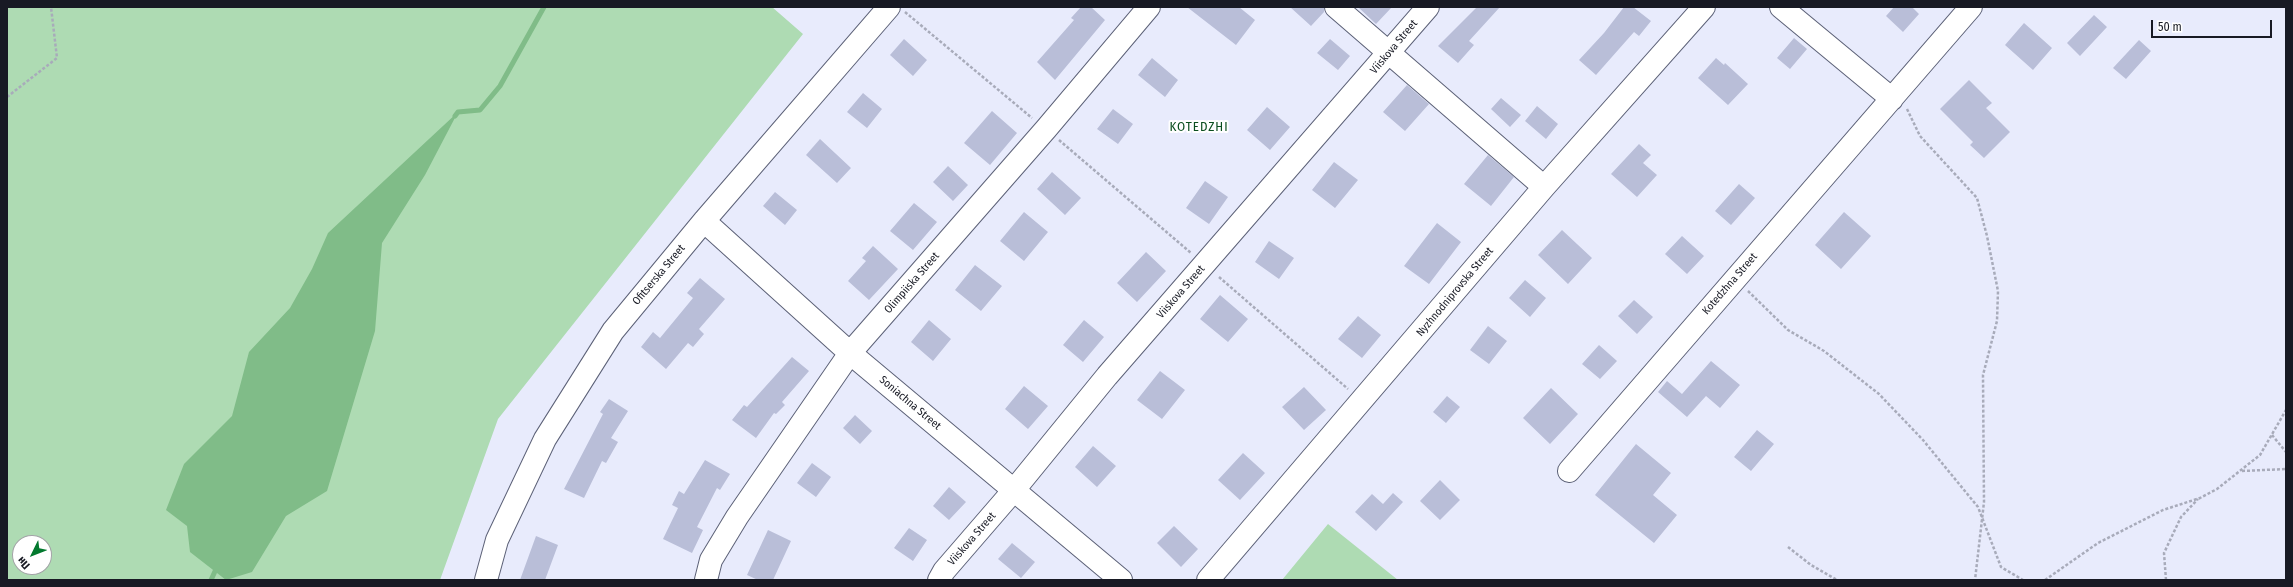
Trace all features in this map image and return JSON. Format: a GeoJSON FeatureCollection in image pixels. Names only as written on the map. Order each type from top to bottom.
{"type":"FeatureCollection","features":[{"type":"Feature","properties":{"kind":"street","name":"Ofitserska Street"},"geometry":{"type":"LineString","coordinates":[[486,580],[498,540],[545,439],[613,331],[704,221],[889,7]]}},
{"type":"Feature","properties":{"kind":"street","name":"Olimpiiska Street"},"geometry":{"type":"LineString","coordinates":[[706,580],[711,560],[737,518],[850,353],[1046,129],[1149,7]]}},
{"type":"Feature","properties":{"kind":"street"},"geometry":{"type":"LineString","coordinates":[[1336,7],[1544,187]]}},
{"type":"Feature","properties":{"kind":"street","name":"Viiskova Street"},"geometry":{"type":"LineString","coordinates":[[939,580],[944,571],[1014,490],[1107,376],[1428,7]]}},
{"type":"Feature","properties":{"kind":"street","name":"Nyzhnodniprovska Street"},"geometry":{"type":"LineString","coordinates":[[1208,580],[1544,187],[1704,7]]}},
{"type":"Feature","properties":{"kind":"street"},"geometry":{"type":"LineString","coordinates":[[1781,7],[1892,99]]}},
{"type":"Feature","properties":{"kind":"street","name":"Kotedzhna Street"},"geometry":{"type":"LineString","coordinates":[[1569,471],[1971,7]]}},
{"type":"Feature","properties":{"kind":"street","name":"Soniachna Street"},"geometry":{"type":"LineString","coordinates":[[704,221],[850,353],[1122,580]]}},
{"type":"Feature","properties":{"kind":"path"},"geometry":{"type":"LineString","coordinates":[[7,97],[57,58],[51,7]]}},
{"type":"Feature","properties":{"kind":"path"},"geometry":{"type":"LineString","coordinates":[[899,7],[1046,129],[1362,401]]}},
{"type":"Feature","properties":{"kind":"path"},"geometry":{"type":"LineString","coordinates":[[1892,99],[1907,109],[1920,136],[1977,198],[1987,236],[1998,291],[1997,321],[1983,375],[1982,516],[1975,580]]}},
{"type":"Feature","properties":{"kind":"path"},"geometry":{"type":"LineString","coordinates":[[1735,278],[1788,330],[1824,351],[1879,394],[1923,440],[1982,516],[2001,567],[2023,580]]}},
{"type":"Feature","properties":{"kind":"path"},"geometry":{"type":"LineString","coordinates":[[2166,580],[2164,553],[2182,518],[2200,498],[2241,471],[2260,455],[2286,410]]}},
{"type":"Feature","properties":{"kind":"path"},"geometry":{"type":"LineString","coordinates":[[2272,435],[2286,452]]}},
{"type":"Feature","properties":{"kind":"path"},"geometry":{"type":"LineString","coordinates":[[2241,471],[2286,470]]}},
{"type":"Feature","properties":{"kind":"path"},"geometry":{"type":"LineString","coordinates":[[2045,580],[2098,543],[2163,510],[2200,498]]}},
{"type":"Feature","properties":{"kind":"path"},"geometry":{"type":"LineString","coordinates":[[1788,547],[1811,565],[1837,580]]}},
{"type":"Feature","properties":{"kind":"shaded area"},"geometry":{"type":"Polygon","coordinates":[[[7,7],[772,7],[803,34],[498,419],[440,580],[7,580],[7,7]]]}},
{"type":"Feature","properties":{"kind":"shaded area"},"geometry":{"type":"Polygon","coordinates":[[[458,112],[425,175],[382,243],[375,331],[327,491],[286,516],[252,572],[226,580],[190,552],[187,526],[166,510],[184,464],[232,416],[249,352],[290,308],[312,269],[328,233],[458,112]]]}},
{"type":"Feature","properties":{"kind":"shaded area"},"geometry":{"type":"Polygon","coordinates":[[[1328,524],[1398,580],[1282,580],[1328,524]]]}},
{"type":"Feature","properties":{"kind":"building"},"geometry":{"type":"Polygon","coordinates":[[[1081,7],[1091,7],[1105,20],[1055,80],[1037,62],[1074,20],[1071,18],[1081,7]]]}},
{"type":"Feature","properties":{"kind":"building"},"geometry":{"type":"Polygon","coordinates":[[[1187,7],[1239,7],[1255,20],[1236,45],[1187,7]]]}},
{"type":"Feature","properties":{"kind":"building"},"geometry":{"type":"Polygon","coordinates":[[[1290,7],[1324,7],[1324,12],[1311,26],[1290,7]]]}},
{"type":"Feature","properties":{"kind":"building"},"geometry":{"type":"Polygon","coordinates":[[[1358,7],[1392,7],[1376,24],[1358,7]]]}},
{"type":"Feature","properties":{"kind":"building"},"geometry":{"type":"Polygon","coordinates":[[[1477,7],[1500,7],[1469,41],[1474,45],[1458,63],[1438,46],[1477,7]]]}},
{"type":"Feature","properties":{"kind":"building"},"geometry":{"type":"Polygon","coordinates":[[[1624,7],[1633,7],[1651,21],[1639,36],[1634,32],[1596,75],[1579,60],[1604,33],[1624,7]]]}},
{"type":"Feature","properties":{"kind":"building"},"geometry":{"type":"Polygon","coordinates":[[[1894,7],[1912,7],[1919,14],[1903,32],[1886,16],[1894,7]]]}},
{"type":"Feature","properties":{"kind":"building"},"geometry":{"type":"Polygon","coordinates":[[[2094,15],[2107,27],[2080,56],[2067,43],[2094,15]]]}},
{"type":"Feature","properties":{"kind":"building"},"geometry":{"type":"Polygon","coordinates":[[[2024,23],[2052,48],[2033,70],[2005,45],[2024,23]]]}},
{"type":"Feature","properties":{"kind":"building"},"geometry":{"type":"Polygon","coordinates":[[[1794,38],[1807,49],[1790,69],[1777,58],[1794,38]]]}},
{"type":"Feature","properties":{"kind":"building"},"geometry":{"type":"Polygon","coordinates":[[[904,39],[927,60],[913,76],[890,55],[904,39]]]}},
{"type":"Feature","properties":{"kind":"building"},"geometry":{"type":"Polygon","coordinates":[[[1330,39],[1350,56],[1338,70],[1317,53],[1330,39]]]}},
{"type":"Feature","properties":{"kind":"building"},"geometry":{"type":"Polygon","coordinates":[[[2139,40],[2151,51],[2126,79],[2113,68],[2139,40]]]}},
{"type":"Feature","properties":{"kind":"building"},"geometry":{"type":"Polygon","coordinates":[[[1152,58],[1178,80],[1165,97],[1138,75],[1152,58]]]}},
{"type":"Feature","properties":{"kind":"building"},"geometry":{"type":"Polygon","coordinates":[[[1716,58],[1724,65],[1725,63],[1748,84],[1728,105],[1698,78],[1716,58]]]}},
{"type":"Feature","properties":{"kind":"building"},"geometry":{"type":"Polygon","coordinates":[[[1969,80],[1992,103],[1986,108],[2010,132],[1984,158],[1970,145],[1973,142],[1940,109],[1969,80]]]}},
{"type":"Feature","properties":{"kind":"building"},"geometry":{"type":"Polygon","coordinates":[[[1407,85],[1429,104],[1405,131],[1383,112],[1407,85]]]}},
{"type":"Feature","properties":{"kind":"building"},"geometry":{"type":"Polygon","coordinates":[[[863,93],[882,109],[867,128],[847,112],[863,93]]]}},
{"type":"Feature","properties":{"kind":"building"},"geometry":{"type":"Polygon","coordinates":[[[1501,98],[1521,115],[1510,127],[1491,109],[1501,98]]]}},
{"type":"Feature","properties":{"kind":"building"},"geometry":{"type":"Polygon","coordinates":[[[1537,106],[1558,124],[1546,139],[1525,121],[1537,106]]]}},
{"type":"Feature","properties":{"kind":"building"},"geometry":{"type":"Polygon","coordinates":[[[1267,107],[1290,127],[1270,150],[1247,130],[1267,107]]]}},
{"type":"Feature","properties":{"kind":"building"},"geometry":{"type":"Polygon","coordinates":[[[1113,109],[1133,124],[1118,144],[1097,129],[1113,109]]]}},
{"type":"Feature","properties":{"kind":"building"},"geometry":{"type":"Polygon","coordinates":[[[992,111],[1017,133],[990,165],[964,143],[992,111]]]}},
{"type":"Feature","properties":{"kind":"building"},"geometry":{"type":"Polygon","coordinates":[[[820,139],[851,168],[837,183],[806,155],[820,139]]]}},
{"type":"Feature","properties":{"kind":"building"},"geometry":{"type":"Polygon","coordinates":[[[1639,144],[1651,155],[1643,163],[1657,175],[1637,197],[1611,174],[1639,144]]]}},
{"type":"Feature","properties":{"kind":"building"},"geometry":{"type":"Polygon","coordinates":[[[1488,155],[1514,177],[1491,206],[1464,184],[1488,155]]]}},
{"type":"Feature","properties":{"kind":"building"},"geometry":{"type":"Polygon","coordinates":[[[1334,162],[1358,180],[1335,208],[1312,190],[1334,162]]]}},
{"type":"Feature","properties":{"kind":"building"},"geometry":{"type":"Polygon","coordinates":[[[948,166],[968,185],[953,201],[933,182],[948,166]]]}},
{"type":"Feature","properties":{"kind":"building"},"geometry":{"type":"Polygon","coordinates":[[[1052,172],[1081,198],[1065,215],[1037,189],[1052,172]]]}},
{"type":"Feature","properties":{"kind":"building"},"geometry":{"type":"Polygon","coordinates":[[[1205,181],[1228,197],[1209,224],[1186,208],[1205,181]]]}},
{"type":"Feature","properties":{"kind":"building"},"geometry":{"type":"Polygon","coordinates":[[[1739,184],[1755,198],[1731,225],[1715,211],[1739,184]]]}},
{"type":"Feature","properties":{"kind":"building"},"geometry":{"type":"Polygon","coordinates":[[[775,192],[797,210],[785,225],[763,206],[775,192]]]}},
{"type":"Feature","properties":{"kind":"building"},"geometry":{"type":"Polygon","coordinates":[[[914,203],[937,222],[913,250],[890,231],[914,203]]]}},
{"type":"Feature","properties":{"kind":"building"},"geometry":{"type":"Polygon","coordinates":[[[1024,212],[1048,232],[1024,261],[1000,241],[1024,212]]]}},
{"type":"Feature","properties":{"kind":"building"},"geometry":{"type":"Polygon","coordinates":[[[1844,212],[1871,236],[1841,269],[1815,245],[1844,212]]]}},
{"type":"Feature","properties":{"kind":"building"},"geometry":{"type":"Polygon","coordinates":[[[1437,223],[1461,242],[1429,284],[1404,266],[1437,223]]]}},
{"type":"Feature","properties":{"kind":"building"},"geometry":{"type":"Polygon","coordinates":[[[1562,230],[1592,258],[1568,284],[1538,255],[1562,230]]]}},
{"type":"Feature","properties":{"kind":"building"},"geometry":{"type":"Polygon","coordinates":[[[1682,236],[1704,256],[1687,274],[1665,254],[1682,236]]]}},
{"type":"Feature","properties":{"kind":"building"},"geometry":{"type":"Polygon","coordinates":[[[1269,241],[1294,258],[1279,279],[1255,262],[1269,241]]]}},
{"type":"Feature","properties":{"kind":"building"},"geometry":{"type":"Polygon","coordinates":[[[873,246],[898,269],[869,300],[848,281],[866,261],[862,258],[873,246]]]}},
{"type":"Feature","properties":{"kind":"building"},"geometry":{"type":"Polygon","coordinates":[[[1146,252],[1166,271],[1137,302],[1117,283],[1146,252]]]}},
{"type":"Feature","properties":{"kind":"building"},"geometry":{"type":"Polygon","coordinates":[[[975,265],[1002,286],[981,311],[955,290],[975,265]]]}},
{"type":"Feature","properties":{"kind":"building"},"geometry":{"type":"Polygon","coordinates":[[[700,278],[725,299],[699,329],[704,334],[693,347],[688,343],[666,369],[641,347],[653,332],[660,338],[693,298],[687,293],[700,278]]]}},
{"type":"Feature","properties":{"kind":"building"},"geometry":{"type":"Polygon","coordinates":[[[1525,280],[1546,298],[1530,317],[1509,298],[1525,280]]]}},
{"type":"Feature","properties":{"kind":"building"},"geometry":{"type":"Polygon","coordinates":[[[1220,295],[1248,319],[1228,342],[1200,319],[1220,295]]]}},
{"type":"Feature","properties":{"kind":"building"},"geometry":{"type":"Polygon","coordinates":[[[1634,300],[1653,317],[1637,334],[1618,316],[1634,300]]]}},
{"type":"Feature","properties":{"kind":"building"},"geometry":{"type":"Polygon","coordinates":[[[1358,316],[1381,335],[1362,358],[1338,339],[1358,316]]]}},
{"type":"Feature","properties":{"kind":"building"},"geometry":{"type":"Polygon","coordinates":[[[929,320],[951,339],[933,361],[911,342],[929,320]]]}},
{"type":"Feature","properties":{"kind":"building"},"geometry":{"type":"Polygon","coordinates":[[[1084,320],[1104,337],[1083,362],[1063,345],[1084,320]]]}},
{"type":"Feature","properties":{"kind":"building"},"geometry":{"type":"Polygon","coordinates":[[[1488,326],[1507,341],[1489,364],[1470,350],[1488,326]]]}},
{"type":"Feature","properties":{"kind":"building"},"geometry":{"type":"Polygon","coordinates":[[[1599,345],[1617,361],[1600,379],[1582,364],[1599,345]]]}},
{"type":"Feature","properties":{"kind":"building"},"geometry":{"type":"Polygon","coordinates":[[[792,357],[809,371],[782,402],[785,405],[776,414],[774,413],[756,438],[732,420],[744,405],[747,407],[792,357]]]}},
{"type":"Feature","properties":{"kind":"building"},"geometry":{"type":"Polygon","coordinates":[[[1711,361],[1740,385],[1720,408],[1706,396],[1687,417],[1658,392],[1667,381],[1682,394],[1711,361]]]}},
{"type":"Feature","properties":{"kind":"building"},"geometry":{"type":"Polygon","coordinates":[[[1160,371],[1185,390],[1162,419],[1137,400],[1160,371]]]}},
{"type":"Feature","properties":{"kind":"building"},"geometry":{"type":"Polygon","coordinates":[[[1024,386],[1048,406],[1028,429],[1005,409],[1024,386]]]}},
{"type":"Feature","properties":{"kind":"building"},"geometry":{"type":"Polygon","coordinates":[[[1304,387],[1326,410],[1304,430],[1282,407],[1304,387]]]}},
{"type":"Feature","properties":{"kind":"building"},"geometry":{"type":"Polygon","coordinates":[[[1551,388],[1578,414],[1550,444],[1523,418],[1551,388]]]}},
{"type":"Feature","properties":{"kind":"building"},"geometry":{"type":"Polygon","coordinates":[[[1447,396],[1460,407],[1446,423],[1433,412],[1447,396]]]}},
{"type":"Feature","properties":{"kind":"building"},"geometry":{"type":"Polygon","coordinates":[[[609,399],[628,411],[611,438],[618,442],[606,463],[602,461],[584,498],[564,489],[603,414],[600,412],[609,399]]]}},
{"type":"Feature","properties":{"kind":"building"},"geometry":{"type":"Polygon","coordinates":[[[855,415],[872,431],[860,444],[843,428],[855,415]]]}},
{"type":"Feature","properties":{"kind":"building"},"geometry":{"type":"Polygon","coordinates":[[[1757,430],[1774,444],[1751,471],[1734,457],[1757,430]]]}},
{"type":"Feature","properties":{"kind":"building"},"geometry":{"type":"Polygon","coordinates":[[[1636,444],[1671,473],[1653,495],[1677,515],[1654,543],[1595,495],[1636,444]]]}},
{"type":"Feature","properties":{"kind":"building"},"geometry":{"type":"Polygon","coordinates":[[[1093,446],[1116,466],[1097,487],[1075,467],[1093,446]]]}},
{"type":"Feature","properties":{"kind":"building"},"geometry":{"type":"Polygon","coordinates":[[[1243,453],[1265,473],[1240,500],[1218,480],[1243,453]]]}},
{"type":"Feature","properties":{"kind":"building"},"geometry":{"type":"Polygon","coordinates":[[[705,460],[730,474],[720,490],[717,488],[697,527],[703,530],[692,553],[663,539],[678,508],[672,505],[679,491],[684,494],[705,460]]]}},
{"type":"Feature","properties":{"kind":"building"},"geometry":{"type":"Polygon","coordinates":[[[812,463],[831,477],[816,497],[797,483],[812,463]]]}},
{"type":"Feature","properties":{"kind":"building"},"geometry":{"type":"Polygon","coordinates":[[[1440,480],[1460,500],[1440,520],[1420,501],[1440,480]]]}},
{"type":"Feature","properties":{"kind":"building"},"geometry":{"type":"Polygon","coordinates":[[[949,487],[966,502],[949,520],[933,506],[949,487]]]}},
{"type":"Feature","properties":{"kind":"building"},"geometry":{"type":"Polygon","coordinates":[[[1393,493],[1403,502],[1376,531],[1355,512],[1372,494],[1383,504],[1393,493]]]}},
{"type":"Feature","properties":{"kind":"building"},"geometry":{"type":"Polygon","coordinates":[[[1174,526],[1198,549],[1181,567],[1157,543],[1174,526]]]}},
{"type":"Feature","properties":{"kind":"building"},"geometry":{"type":"Polygon","coordinates":[[[909,528],[927,540],[913,561],[894,548],[909,528]]]}},
{"type":"Feature","properties":{"kind":"building"},"geometry":{"type":"Polygon","coordinates":[[[768,530],[791,541],[773,580],[758,580],[747,575],[768,530]]]}},
{"type":"Feature","properties":{"kind":"building"},"geometry":{"type":"Polygon","coordinates":[[[536,536],[558,545],[545,580],[520,580],[536,536]]]}},
{"type":"Feature","properties":{"kind":"building"},"geometry":{"type":"Polygon","coordinates":[[[1012,543],[1035,562],[1021,578],[998,559],[1012,543]]]}},
{"type":"Feature","properties":{"kind":"waterway"},"geometry":{"type":"LineString","coordinates":[[455,116],[458,112],[480,110],[500,86],[544,7]]}},
{"type":"Feature","properties":{"kind":"waterway"},"geometry":{"type":"LineString","coordinates":[[211,580],[217,567]]}},
{"type":"Feature","properties":{"kind":"district","name":"KOTEDZHI"},"geometry":{"type":"Point","coordinates":[1199,127]}}]}
